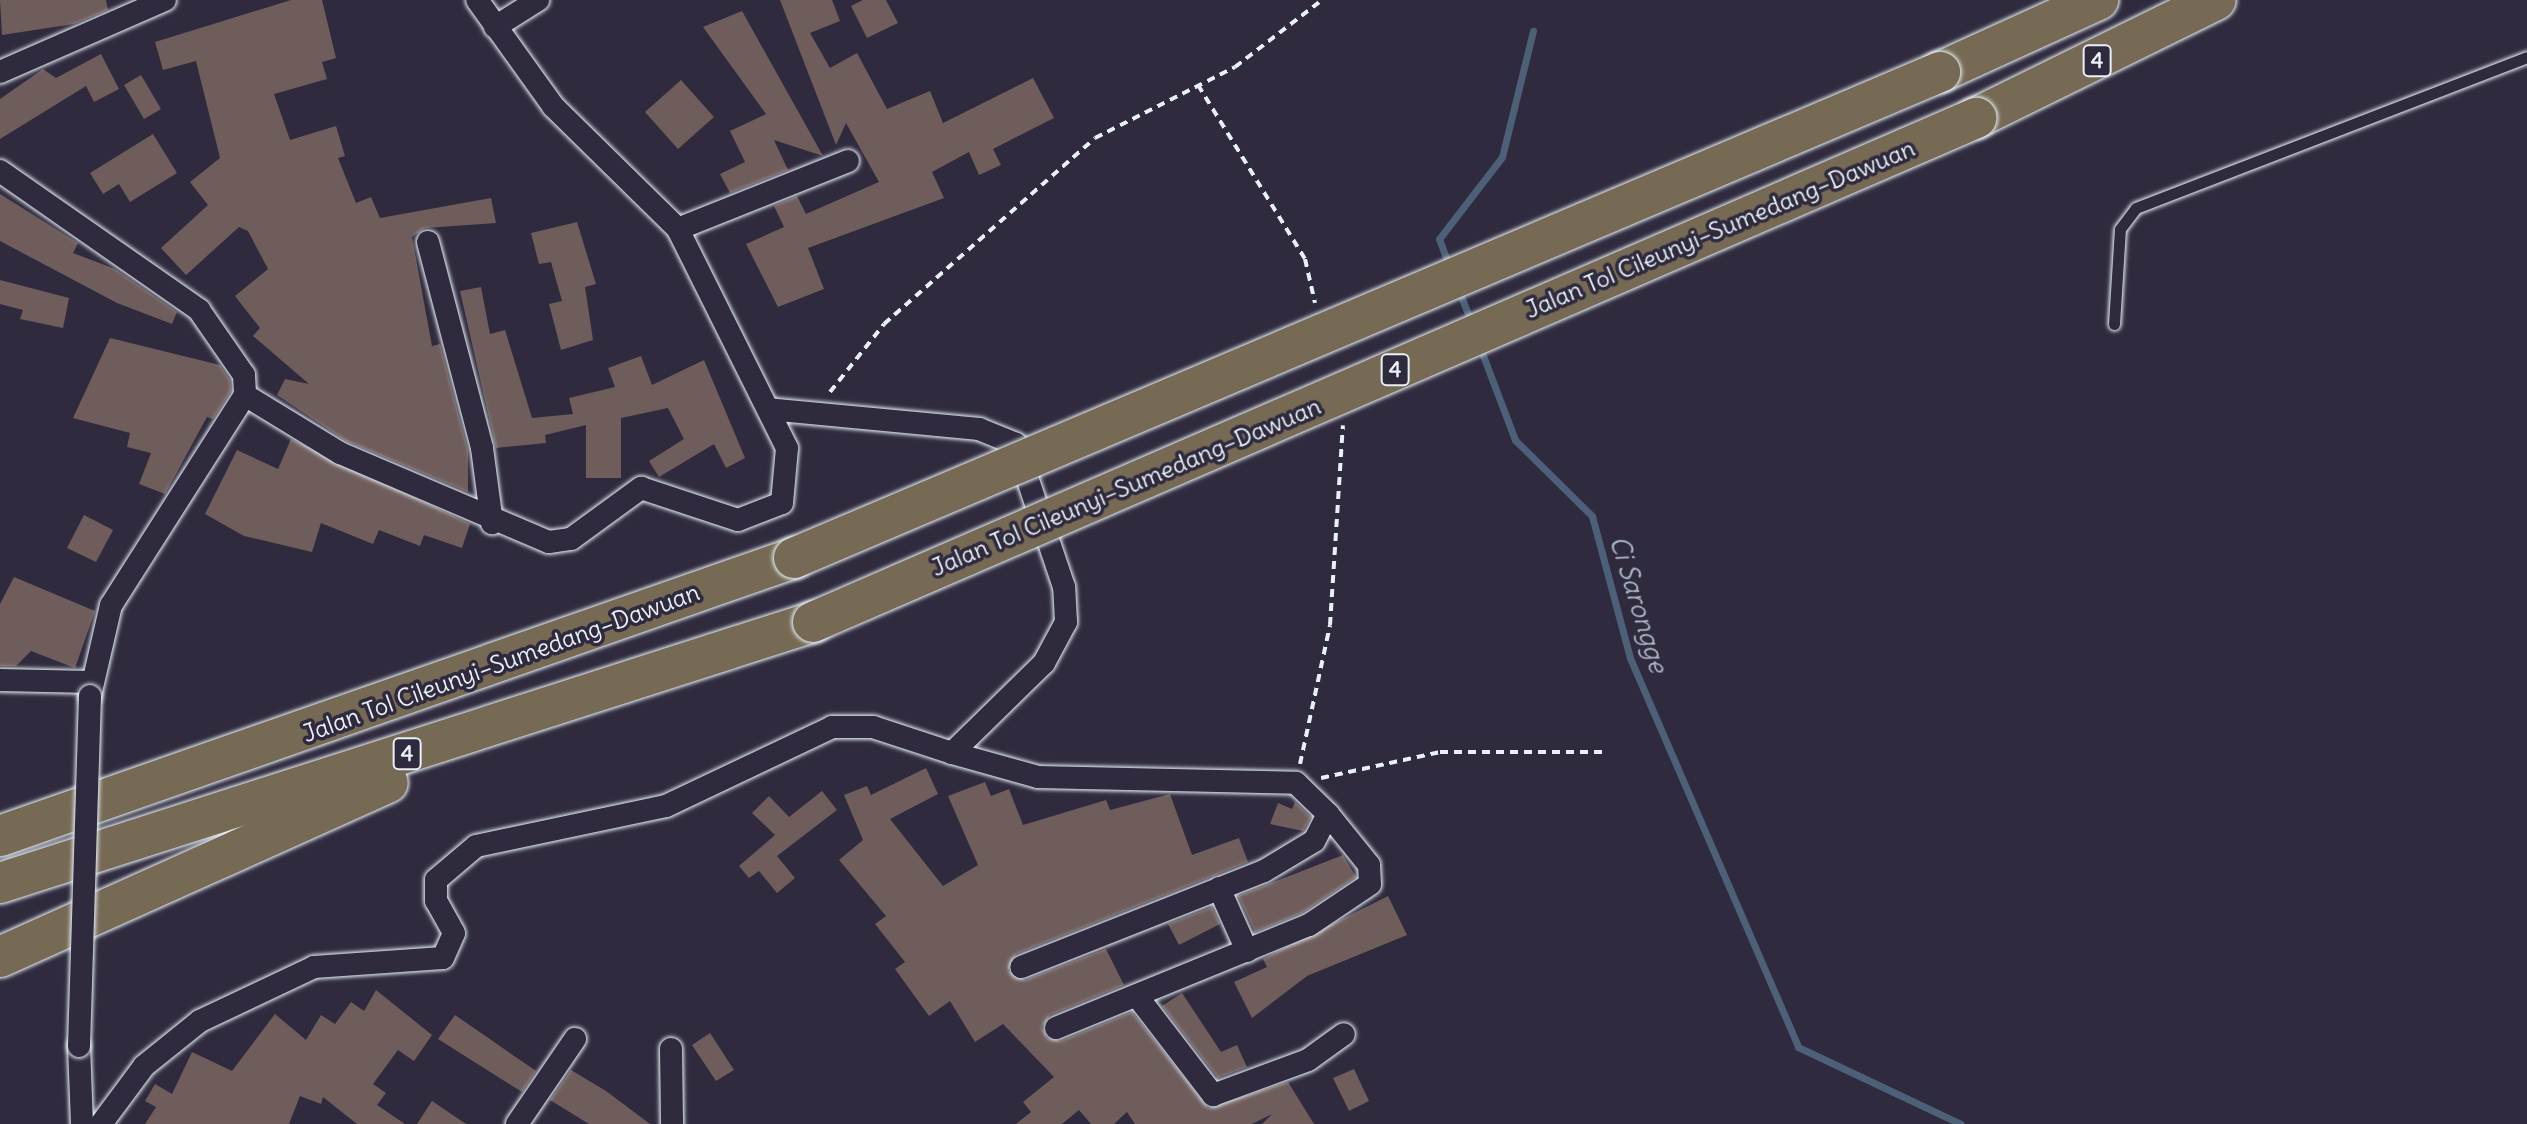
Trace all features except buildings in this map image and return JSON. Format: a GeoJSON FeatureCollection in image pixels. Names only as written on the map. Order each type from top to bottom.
{"type":"FeatureCollection","features":[{"type":"Feature","properties":{"kind":"highway","name":"Jalan Tol Cileunyi–Sumedang–Dawuan"},"geometry":{"type":"LineString","coordinates":[[0,836],[197,771],[794,558],[1940,72],[2098,0]]}},
{"type":"Feature","properties":{"kind":"highway","name":"Jalan Tol Cileunyi–Sumedang–Dawuan"},"geometry":{"type":"LineString","coordinates":[[0,883],[813,622],[1976,118],[2216,0]]}},
{"type":"Feature","properties":{"kind":"highway"},"geometry":{"type":"LineString","coordinates":[[0,957],[563,704]]}},
{"type":"Feature","properties":{"kind":"highway"},"geometry":{"type":"LineString","coordinates":[[0,818],[197,771]]}},
{"type":"Feature","properties":{"kind":"street"},"geometry":{"type":"LineString","coordinates":[[0,72],[165,0]]}},
{"type":"Feature","properties":{"kind":"street"},"geometry":{"type":"LineString","coordinates":[[245,395],[340,453],[492,523],[549,542],[571,539],[630,493],[651,488],[738,520],[770,513],[789,490],[790,468],[769,409],[678,229],[553,106],[477,0]]}},
{"type":"Feature","properties":{"kind":"street"},"geometry":{"type":"LineString","coordinates":[[495,27],[538,0]]}},
{"type":"Feature","properties":{"kind":"street"},"geometry":{"type":"LineString","coordinates":[[678,229],[848,161]]}},
{"type":"Feature","properties":{"kind":"street"},"geometry":{"type":"LineString","coordinates":[[0,171],[199,310],[242,366],[245,395],[111,605],[91,689],[79,1046],[82,1124]]}},
{"type":"Feature","properties":{"kind":"street"},"geometry":{"type":"LineString","coordinates":[[428,242],[482,448],[492,523]]}},
{"type":"Feature","properties":{"kind":"street"},"geometry":{"type":"LineString","coordinates":[[769,409],[979,429],[1025,452],[1060,565],[1066,622],[1044,663],[952,753]]}},
{"type":"Feature","properties":{"kind":"street"},"geometry":{"type":"LineString","coordinates":[[0,680],[91,689]]}},
{"type":"Feature","properties":{"kind":"street"},"geometry":{"type":"LineString","coordinates":[[101,1124],[144,1066],[200,1021],[314,967],[443,958],[454,933],[436,901],[436,880],[490,840],[666,806],[832,727],[873,727],[1038,777],[1296,783],[1328,814],[1369,865],[1370,884],[1309,925],[1056,1028]]}},
{"type":"Feature","properties":{"kind":"street"},"geometry":{"type":"LineString","coordinates":[[1021,967],[1219,888],[1314,841],[1328,814]]}},
{"type":"Feature","properties":{"kind":"street"},"geometry":{"type":"LineString","coordinates":[[1219,888],[1247,951]]}},
{"type":"Feature","properties":{"kind":"street"},"geometry":{"type":"LineString","coordinates":[[1137,996],[1213,1095],[1308,1060],[1344,1034]]}},
{"type":"Feature","properties":{"kind":"street"},"geometry":{"type":"LineString","coordinates":[[517,1124],[575,1039]]}},
{"type":"Feature","properties":{"kind":"street"},"geometry":{"type":"LineString","coordinates":[[671,1049],[672,1124]]}},
{"type":"Feature","properties":{"kind":"lane"},"geometry":{"type":"LineString","coordinates":[[2114,324],[2120,229],[2136,208],[2527,57]]}},
{"type":"Feature","properties":{"kind":"path"},"geometry":{"type":"LineString","coordinates":[[814,413],[884,324],[1095,138],[1235,67],[1322,0]]}},
{"type":"Feature","properties":{"kind":"path"},"geometry":{"type":"LineString","coordinates":[[1296,783],[1440,752],[1607,752]]}},
{"type":"Feature","properties":{"kind":"waterway","name":"Ci Sarongge"},"geometry":{"type":"LineString","coordinates":[[1449,266],[1439,239],[1502,157],[1533,31]]}},
{"type":"Feature","properties":{"kind":"waterway","name":"Ci Sarongge"},"geometry":{"type":"LineString","coordinates":[[1458,288],[1471,322]]}},
{"type":"Feature","properties":{"kind":"waterway","name":"Ci Sarongge"},"geometry":{"type":"LineString","coordinates":[[1479,345],[1515,440],[1592,516],[1630,658],[1798,1047],[1961,1124]]}}]}
